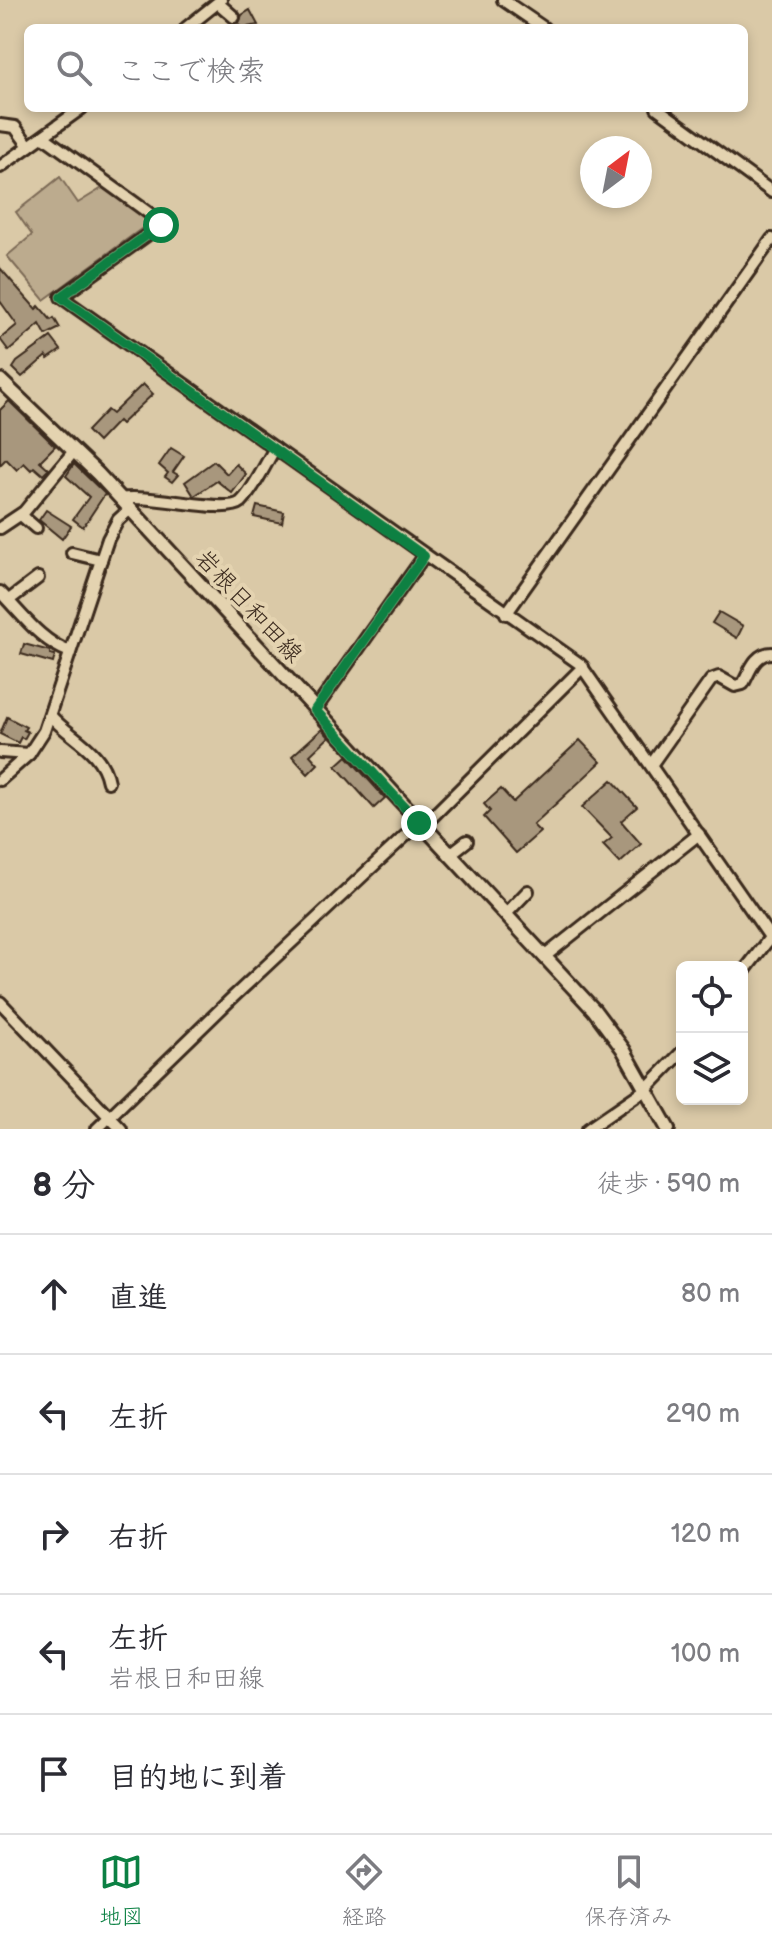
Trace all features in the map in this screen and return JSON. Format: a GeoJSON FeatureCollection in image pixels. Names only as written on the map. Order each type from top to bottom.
{"type":"FeatureCollection","features":[{"type":"Feature","properties":{"kind":"main road","name":"岩根日和田線"},"geometry":{"type":"LineString","coordinates":[[0,380],[126,504],[603,1022],[668,1129]]}},
{"type":"Feature","properties":{"kind":"street"},"geometry":{"type":"LineString","coordinates":[[503,0],[538,24]]}},
{"type":"Feature","properties":{"kind":"street"},"geometry":{"type":"LineString","coordinates":[[191,24],[220,2],[234,17]]}},
{"type":"Feature","properties":{"kind":"street"},"geometry":{"type":"LineString","coordinates":[[0,167],[77,112]]}},
{"type":"Feature","properties":{"kind":"street"},"geometry":{"type":"LineString","coordinates":[[662,112],[772,192]]}},
{"type":"Feature","properties":{"kind":"street"},"geometry":{"type":"LineString","coordinates":[[0,125],[15,127],[29,146]]}},
{"type":"Feature","properties":{"kind":"street"},"geometry":{"type":"LineString","coordinates":[[44,137],[161,225],[61,297],[583,667],[771,937],[748,966]]}},
{"type":"Feature","properties":{"kind":"street"},"geometry":{"type":"LineString","coordinates":[[506,614],[772,239]]}},
{"type":"Feature","properties":{"kind":"street"},"geometry":{"type":"LineString","coordinates":[[0,780],[39,742],[101,560],[126,504],[146,496],[234,506],[243,500],[275,448]]}},
{"type":"Feature","properties":{"kind":"street"},"geometry":{"type":"LineString","coordinates":[[2,523],[21,515],[74,451]]}},
{"type":"Feature","properties":{"kind":"street"},"geometry":{"type":"LineString","coordinates":[[21,515],[36,528]]}},
{"type":"Feature","properties":{"kind":"street"},"geometry":{"type":"LineString","coordinates":[[72,553],[101,560]]}},
{"type":"Feature","properties":{"kind":"street"},"geometry":{"type":"LineString","coordinates":[[315,710],[424,556]]}},
{"type":"Feature","properties":{"kind":"street"},"geometry":{"type":"LineString","coordinates":[[38,578],[4,596],[49,640],[70,652]]}},
{"type":"Feature","properties":{"kind":"street"},"geometry":{"type":"LineString","coordinates":[[651,765],[711,680],[719,677],[735,686],[743,684],[756,659],[761,654],[772,653]]}},
{"type":"Feature","properties":{"kind":"street"},"geometry":{"type":"LineString","coordinates":[[97,1129],[231,999],[421,825],[583,667]]}},
{"type":"Feature","properties":{"kind":"street"},"geometry":{"type":"LineString","coordinates":[[50,715],[95,756],[106,770],[108,782]]}},
{"type":"Feature","properties":{"kind":"street"},"geometry":{"type":"LineString","coordinates":[[0,752],[29,754]]}},
{"type":"Feature","properties":{"kind":"street"},"geometry":{"type":"LineString","coordinates":[[544,957],[699,834]]}},
{"type":"Feature","properties":{"kind":"street"},"geometry":{"type":"LineString","coordinates":[[449,855],[467,841]]}},
{"type":"Feature","properties":{"kind":"street"},"geometry":{"type":"LineString","coordinates":[[505,915],[528,891]]}},
{"type":"Feature","properties":{"kind":"street"},"geometry":{"type":"LineString","coordinates":[[0,1002],[121,1129]]}},
{"type":"Feature","properties":{"kind":"street"},"geometry":{"type":"LineString","coordinates":[[588,1129],[646,1089],[676,1058]]}},
{"type":"Feature","properties":{"kind":"shaded area"},"geometry":{"type":"Polygon","coordinates":[[[60,177],[78,203],[104,187],[152,221],[44,300],[7,256],[32,235],[16,212],[60,177]]]}},
{"type":"Feature","properties":{"kind":"building"},"geometry":{"type":"Polygon","coordinates":[[[250,10],[257,24],[240,24],[242,15],[250,10]]]}},
{"type":"Feature","properties":{"kind":"building"},"geometry":{"type":"Polygon","coordinates":[[[0,268],[36,309],[39,306],[51,320],[54,318],[60,328],[46,335],[40,324],[9,351],[0,339],[17,325],[0,301],[0,268]]]}},
{"type":"Feature","properties":{"kind":"building"},"geometry":{"type":"Polygon","coordinates":[[[51,337],[61,350],[48,359],[46,356],[22,377],[13,368],[17,362],[51,337]]]}},
{"type":"Feature","properties":{"kind":"building"},"geometry":{"type":"Polygon","coordinates":[[[143,384],[153,394],[121,424],[118,421],[98,442],[87,431],[107,410],[112,414],[143,384]]]}},
{"type":"Feature","properties":{"kind":"building"},"geometry":{"type":"Polygon","coordinates":[[[9,401],[55,446],[40,461],[49,469],[43,475],[24,463],[17,470],[6,459],[0,465],[0,410],[9,401]]]}},
{"type":"Feature","properties":{"kind":"building"},"geometry":{"type":"Polygon","coordinates":[[[171,448],[184,456],[173,472],[178,475],[172,482],[165,477],[168,473],[159,465],[171,448]]]}},
{"type":"Feature","properties":{"kind":"building"},"geometry":{"type":"Polygon","coordinates":[[[214,461],[227,474],[236,464],[246,474],[232,493],[217,481],[194,496],[185,482],[214,461]]]}},
{"type":"Feature","properties":{"kind":"building"},"geometry":{"type":"Polygon","coordinates":[[[74,464],[105,494],[83,527],[73,519],[89,497],[66,476],[74,464]]]}},
{"type":"Feature","properties":{"kind":"building"},"geometry":{"type":"Polygon","coordinates":[[[257,506],[284,512],[282,523],[254,517],[257,506]]]}},
{"type":"Feature","properties":{"kind":"building"},"geometry":{"type":"Polygon","coordinates":[[[46,510],[71,526],[62,539],[39,520],[46,510]]]}},
{"type":"Feature","properties":{"kind":"building"},"geometry":{"type":"Polygon","coordinates":[[[719,612],[743,626],[737,638],[712,623],[719,612]]]}},
{"type":"Feature","properties":{"kind":"building"},"geometry":{"type":"Polygon","coordinates":[[[24,644],[50,651],[55,655],[53,663],[21,654],[24,644]]]}},
{"type":"Feature","properties":{"kind":"building"},"geometry":{"type":"Polygon","coordinates":[[[7,717],[26,727],[24,730],[28,732],[18,743],[0,734],[7,717]]]}},
{"type":"Feature","properties":{"kind":"building"},"geometry":{"type":"Polygon","coordinates":[[[322,729],[329,737],[310,755],[318,764],[308,774],[292,756],[322,729]]]}},
{"type":"Feature","properties":{"kind":"building"},"geometry":{"type":"Polygon","coordinates":[[[580,740],[601,762],[533,825],[540,832],[516,853],[484,817],[490,811],[484,804],[501,789],[513,802],[580,740]]]}},
{"type":"Feature","properties":{"kind":"building"},"geometry":{"type":"Polygon","coordinates":[[[347,756],[385,798],[374,808],[336,766],[347,756]]]}},
{"type":"Feature","properties":{"kind":"building"},"geometry":{"type":"Polygon","coordinates":[[[612,780],[637,807],[621,821],[641,844],[620,863],[603,845],[612,838],[582,807],[612,780]]]}},
{"type":"Feature","properties":{"kind":"route"},"geometry":{"type":"LineString","coordinates":[[161,225],[61,297],[424,556],[315,710],[419,823]]}}]}
